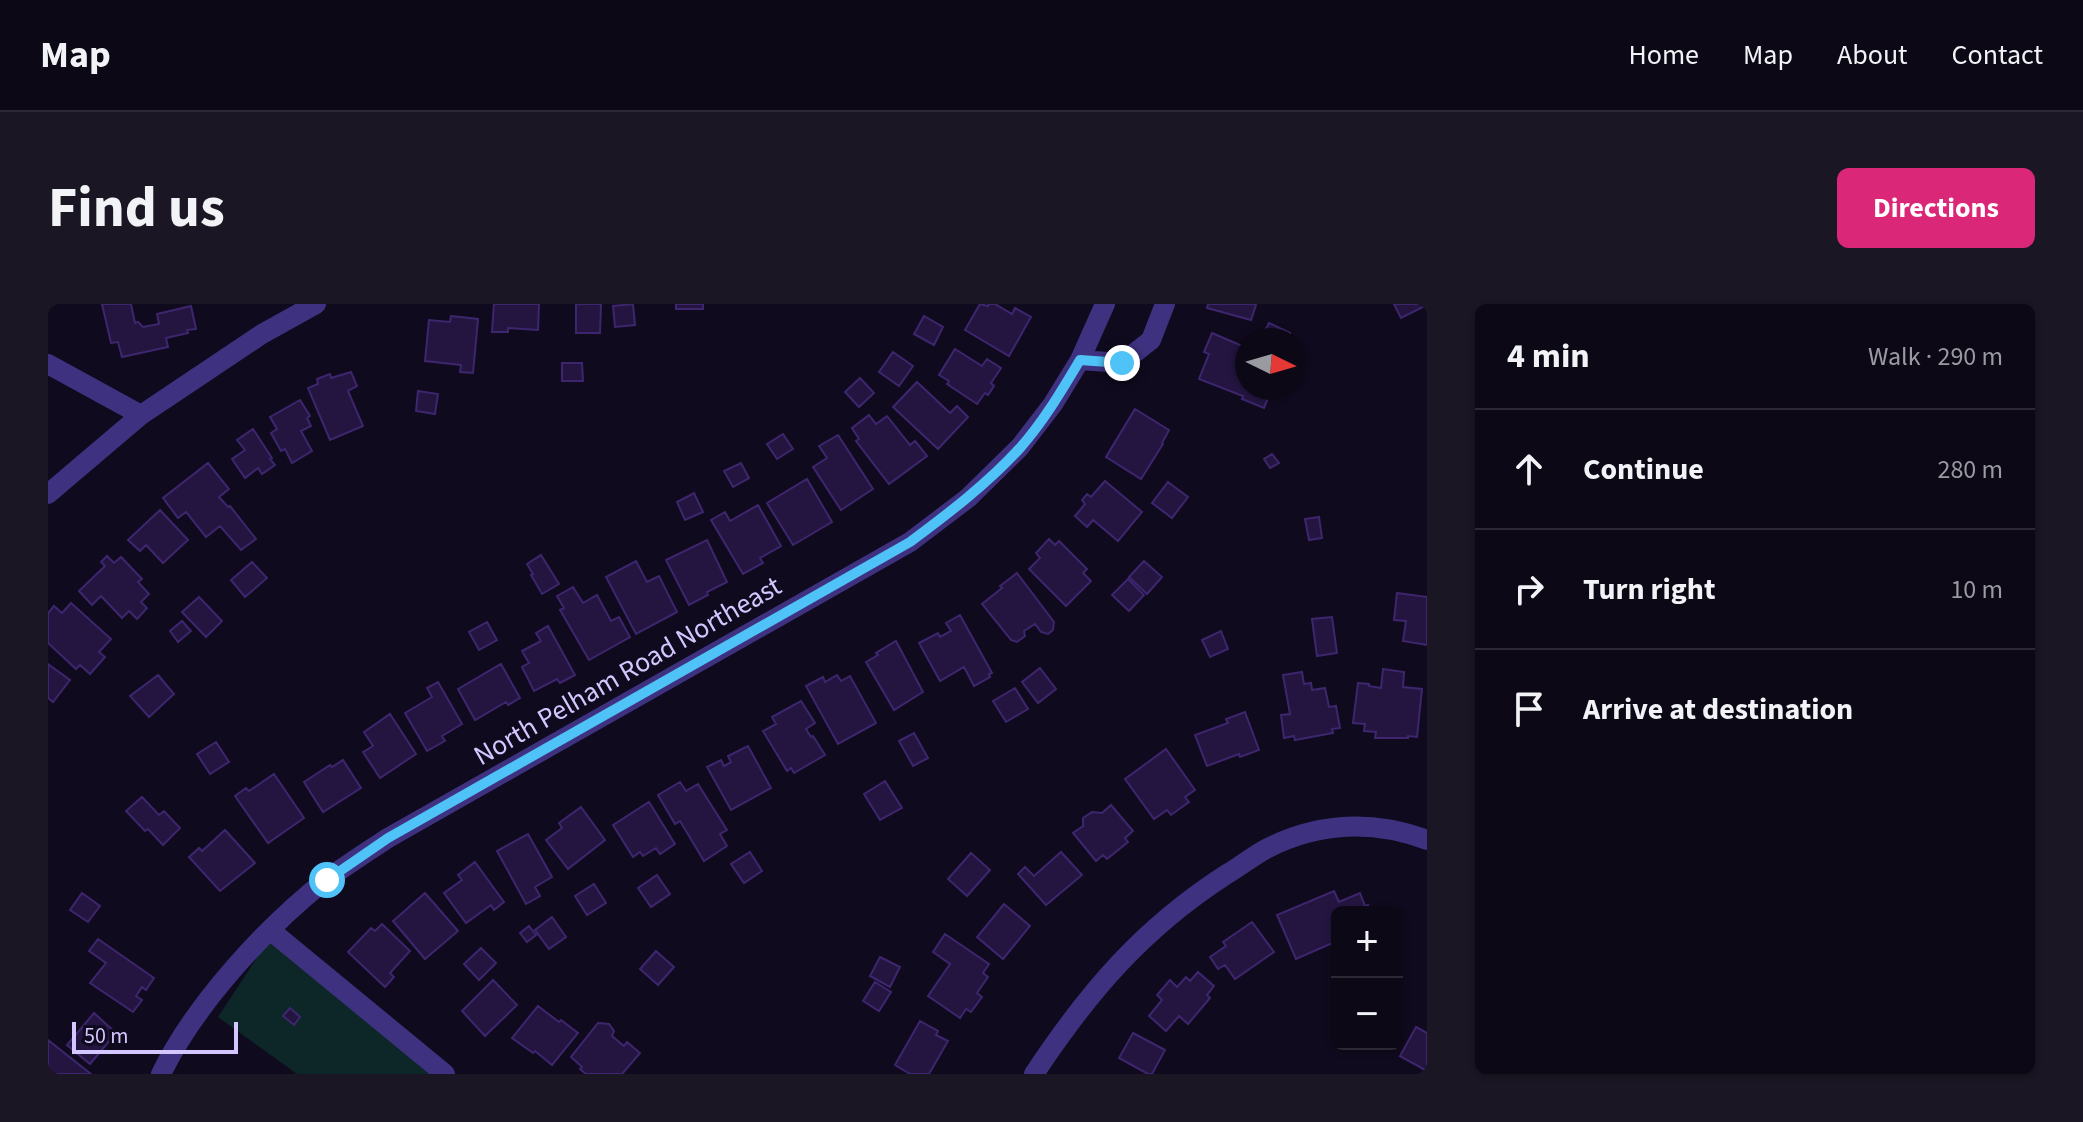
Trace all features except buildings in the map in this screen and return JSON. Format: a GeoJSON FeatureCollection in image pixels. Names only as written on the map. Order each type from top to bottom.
{"type":"FeatureCollection","features":[{"type":"Feature","properties":{"kind":"street"},"geometry":{"type":"LineString","coordinates":[[48,494],[141,415],[262,334],[316,304]]}},
{"type":"Feature","properties":{"kind":"street","name":"North Pelham Road Northeast"},"geometry":{"type":"LineString","coordinates":[[161,1074],[201,1010],[229,974],[270,930],[327,880],[388,838],[910,542],[968,498],[1020,447],[1053,404],[1080,360],[1105,304]]}},
{"type":"Feature","properties":{"kind":"street"},"geometry":{"type":"LineString","coordinates":[[1080,360],[1122,363],[1151,340],[1165,304]]}},
{"type":"Feature","properties":{"kind":"street"},"geometry":{"type":"LineString","coordinates":[[48,364],[141,415]]}},
{"type":"Feature","properties":{"kind":"street"},"geometry":{"type":"LineString","coordinates":[[1034,1074],[1059,1036],[1110,972],[1151,931],[1196,894],[1266,849],[1295,836],[1333,827],[1372,826],[1404,831],[1427,840]]}},
{"type":"Feature","properties":{"kind":"street"},"geometry":{"type":"LineString","coordinates":[[270,930],[445,1074]]}},
{"type":"Feature","properties":{"kind":"green space"},"geometry":{"type":"Polygon","coordinates":[[[271,936],[434,1074],[297,1074],[218,1017],[271,936]]]}},
{"type":"Feature","properties":{"kind":"route"},"geometry":{"type":"LineString","coordinates":[[327,880],[388,838],[910,542],[968,498],[1020,447],[1053,404],[1080,360],[1122,363]]}}]}
